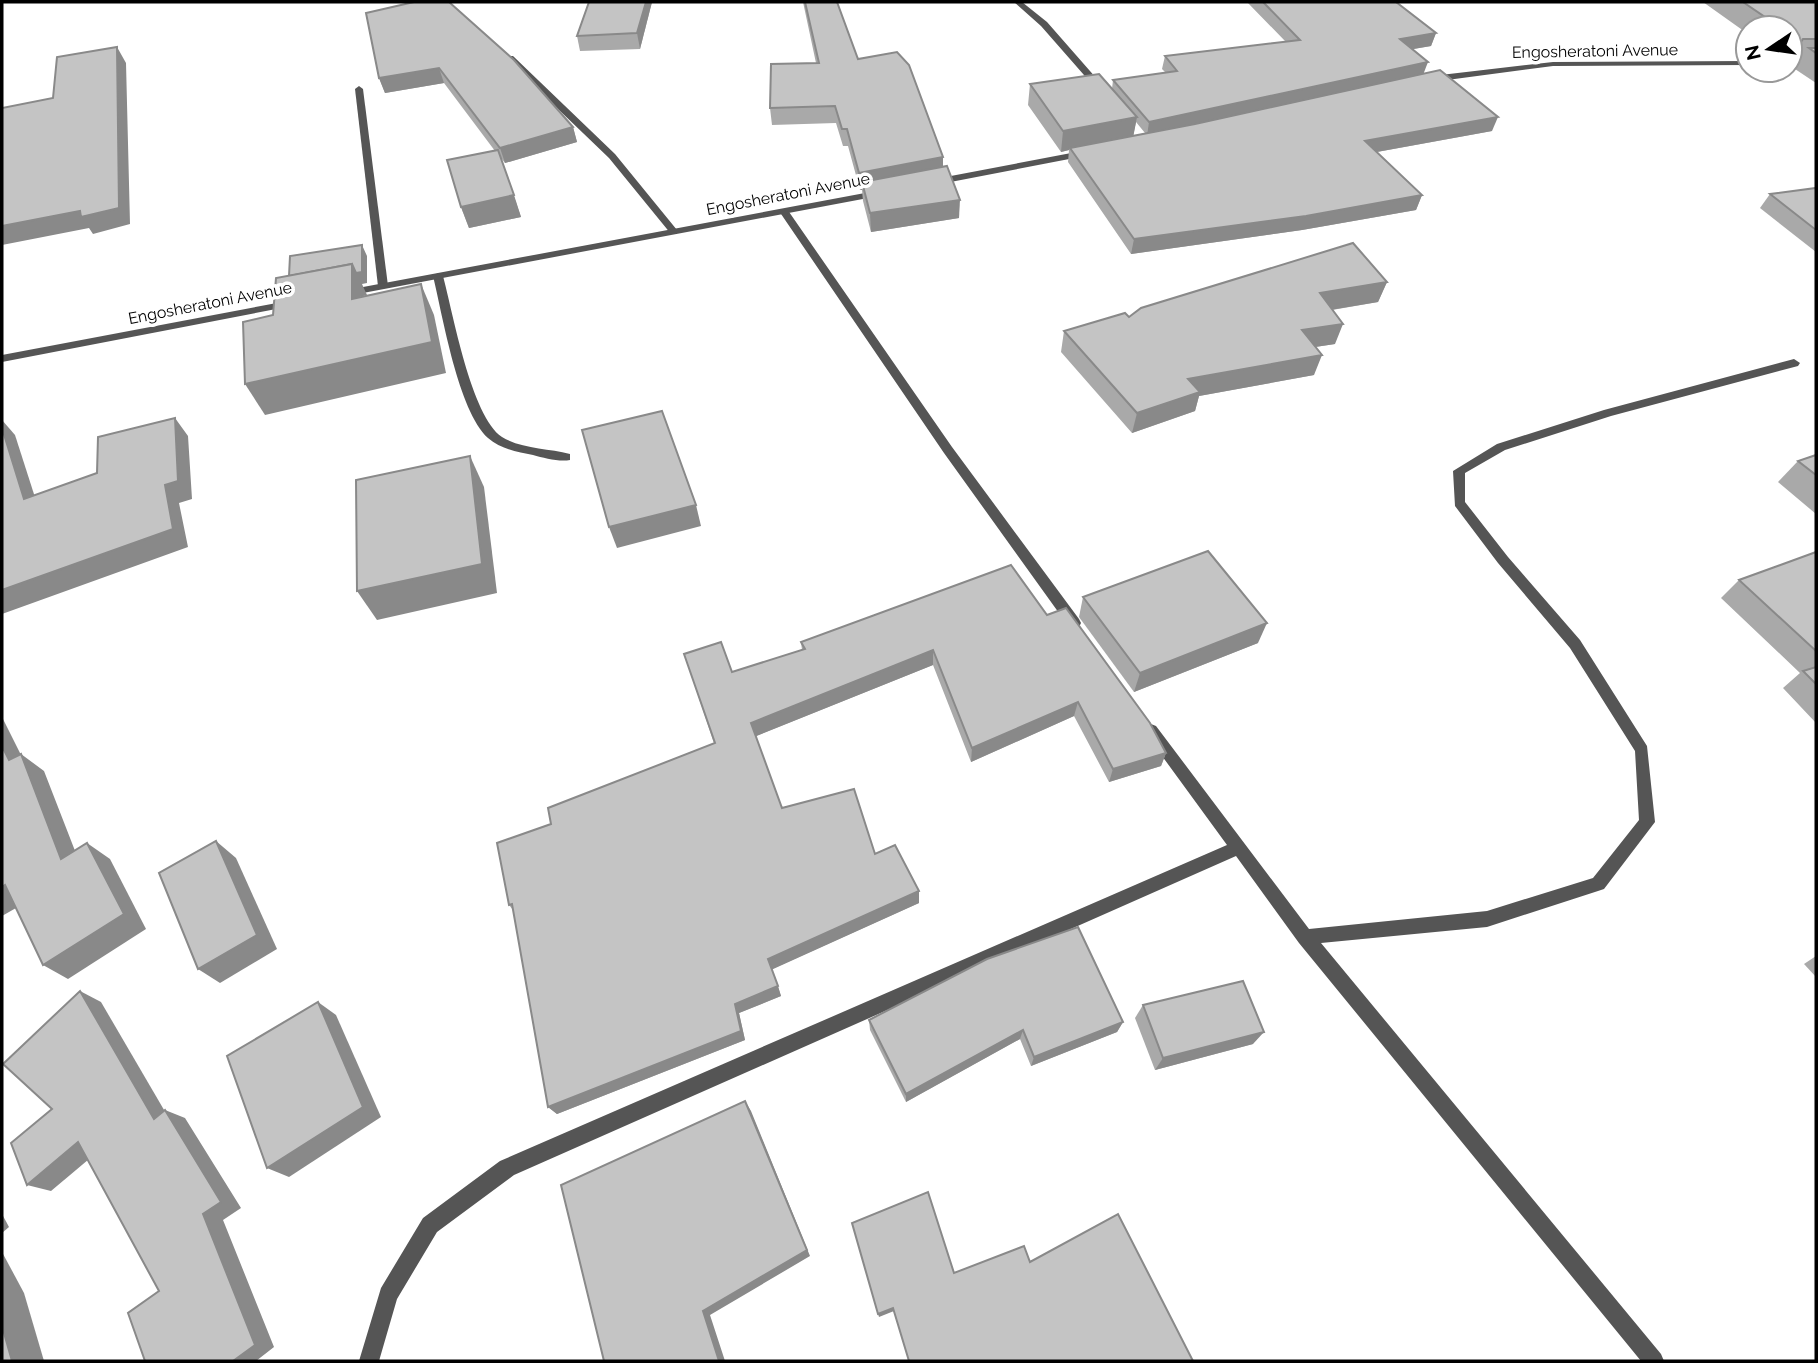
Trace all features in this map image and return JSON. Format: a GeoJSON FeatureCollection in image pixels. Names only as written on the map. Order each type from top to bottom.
{"type":"FeatureCollection","features":[{"type":"Feature","properties":{"kind":"street"},"geometry":{"type":"LineString","coordinates":[[1018,2],[1044,24],[1103,93]]}},
{"type":"Feature","properties":{"kind":"street"},"geometry":{"type":"LineString","coordinates":[[497,47],[540,84],[612,156],[674,232]]}},
{"type":"Feature","properties":{"kind":"street","name":"Engosheratoni Avenue"},"geometry":{"type":"LineString","coordinates":[[1424,80],[1487,70],[1553,64],[1734,64]]}},
{"type":"Feature","properties":{"kind":"street"},"geometry":{"type":"LineString","coordinates":[[359,89],[383,286]]}},
{"type":"Feature","properties":{"kind":"street"},"geometry":{"type":"LineString","coordinates":[[918,185],[1104,149]]}},
{"type":"Feature","properties":{"kind":"street","name":"Engosheratoni Avenue"},"geometry":{"type":"LineString","coordinates":[[342,294],[891,191]]}},
{"type":"Feature","properties":{"kind":"street"},"geometry":{"type":"LineString","coordinates":[[784,211],[948,450],[1084,638]]}},
{"type":"Feature","properties":{"kind":"street"},"geometry":{"type":"LineString","coordinates":[[438,276],[475,414],[491,435],[519,448],[566,457]]}},
{"type":"Feature","properties":{"kind":"street","name":"Engosheratoni Avenue"},"geometry":{"type":"LineString","coordinates":[[2,359],[301,302]]}},
{"type":"Feature","properties":{"kind":"street"},"geometry":{"type":"LineString","coordinates":[[1305,937],[1487,919],[1598,884],[1647,822],[1642,750],[1575,644],[1459,503],[1459,471],[1501,447],[1608,413],[1794,363]]}},
{"type":"Feature","properties":{"kind":"street"},"geometry":{"type":"LineString","coordinates":[[1140,715],[1305,937],[1654,1361]]}},
{"type":"Feature","properties":{"kind":"street"},"geometry":{"type":"LineString","coordinates":[[369,1361],[388,1295],[430,1225],[507,1168],[1237,848]]}},
{"type":"Feature","properties":{"kind":"building"},"geometry":{"type":"Polygon","coordinates":[[[414,2],[449,2],[514,60],[573,127],[500,148],[439,68],[379,78],[366,13],[414,2]]]}},
{"type":"Feature","properties":{"kind":"building"},"geometry":{"type":"Polygon","coordinates":[[[589,2],[646,2],[637,33],[577,36],[589,2]]]}},
{"type":"Feature","properties":{"kind":"building"},"geometry":{"type":"Polygon","coordinates":[[[805,2],[837,2],[858,59],[897,52],[909,65],[943,157],[859,173],[847,129],[842,129],[835,106],[770,108],[771,64],[819,63],[805,2]]]}},
{"type":"Feature","properties":{"kind":"building"},"geometry":{"type":"Polygon","coordinates":[[[1263,2],[1396,2],[1436,33],[1400,39],[1428,62],[1149,122],[1113,80],[1177,71],[1165,56],[1300,40],[1263,2]]]}},
{"type":"Feature","properties":{"kind":"building"},"geometry":{"type":"Polygon","coordinates":[[[1743,2],[1816,2],[1816,39],[1804,39],[1804,14],[1761,14],[1743,2]]]}},
{"type":"Feature","properties":{"kind":"building"},"geometry":{"type":"Polygon","coordinates":[[[117,47],[119,208],[81,217],[80,211],[2,226],[2,108],[53,98],[57,57],[117,47]]]}},
{"type":"Feature","properties":{"kind":"building"},"geometry":{"type":"Polygon","coordinates":[[[1440,70],[1498,117],[1365,141],[1422,195],[1306,216],[1134,239],[1070,148],[1195,124],[1440,70]]]}},
{"type":"Feature","properties":{"kind":"building"},"geometry":{"type":"Polygon","coordinates":[[[1099,74],[1137,117],[1063,131],[1030,84],[1099,74]]]}},
{"type":"Feature","properties":{"kind":"building"},"geometry":{"type":"Polygon","coordinates":[[[498,150],[514,195],[461,207],[447,160],[498,150]]]}},
{"type":"Feature","properties":{"kind":"building"},"geometry":{"type":"Polygon","coordinates":[[[947,166],[960,200],[870,213],[862,182],[947,166]]]}},
{"type":"Feature","properties":{"kind":"building"},"geometry":{"type":"Polygon","coordinates":[[[1816,188],[1816,230],[1770,194],[1816,188]]]}},
{"type":"Feature","properties":{"kind":"building"},"geometry":{"type":"Polygon","coordinates":[[[1353,243],[1387,282],[1320,293],[1343,324],[1302,330],[1322,355],[1188,379],[1200,392],[1137,413],[1064,331],[1125,313],[1129,317],[1141,308],[1353,243]]]}},
{"type":"Feature","properties":{"kind":"building"},"geometry":{"type":"Polygon","coordinates":[[[362,245],[362,272],[356,273],[352,264],[289,276],[290,256],[362,245]]]}},
{"type":"Feature","properties":{"kind":"building"},"geometry":{"type":"Polygon","coordinates":[[[352,264],[352,299],[421,284],[432,342],[245,384],[243,322],[273,315],[276,278],[352,264]]]}},
{"type":"Feature","properties":{"kind":"building"},"geometry":{"type":"Polygon","coordinates":[[[662,411],[696,505],[609,527],[582,430],[662,411]]]}},
{"type":"Feature","properties":{"kind":"building"},"geometry":{"type":"Polygon","coordinates":[[[175,418],[178,481],[165,485],[173,529],[2,590],[2,428],[24,499],[97,473],[98,437],[175,418]]]}},
{"type":"Feature","properties":{"kind":"building"},"geometry":{"type":"Polygon","coordinates":[[[1816,455],[1816,475],[1798,461],[1816,455]]]}},
{"type":"Feature","properties":{"kind":"building"},"geometry":{"type":"Polygon","coordinates":[[[470,456],[482,564],[357,591],[356,480],[470,456]]]}},
{"type":"Feature","properties":{"kind":"building"},"geometry":{"type":"Polygon","coordinates":[[[1208,551],[1267,623],[1140,673],[1083,597],[1208,551]]]}},
{"type":"Feature","properties":{"kind":"building"},"geometry":{"type":"Polygon","coordinates":[[[1816,552],[1816,651],[1739,580],[1816,552]]]}},
{"type":"Feature","properties":{"kind":"building"},"geometry":{"type":"Polygon","coordinates":[[[1011,565],[1047,615],[1066,608],[1150,723],[1166,753],[1113,769],[1078,702],[972,748],[933,650],[751,723],[782,808],[854,789],[875,854],[895,845],[919,891],[768,959],[778,986],[735,1004],[741,1031],[548,1107],[512,904],[509,905],[497,843],[551,824],[548,808],[715,743],[684,654],[721,642],[732,672],[805,649],[801,642],[1011,565]]]}},
{"type":"Feature","properties":{"kind":"building"},"geometry":{"type":"Polygon","coordinates":[[[1816,667],[1816,684],[1803,671],[1816,667]]]}},
{"type":"Feature","properties":{"kind":"building"},"geometry":{"type":"Polygon","coordinates":[[[2,746],[9,760],[21,754],[61,859],[87,843],[124,914],[43,965],[5,885],[2,887],[2,746]]]}},
{"type":"Feature","properties":{"kind":"building"},"geometry":{"type":"Polygon","coordinates":[[[216,841],[257,935],[198,969],[159,873],[216,841]]]}},
{"type":"Feature","properties":{"kind":"building"},"geometry":{"type":"Polygon","coordinates":[[[1078,927],[1123,1022],[1034,1057],[1023,1030],[906,1094],[869,1020],[987,959],[1078,927]]]}},
{"type":"Feature","properties":{"kind":"building"},"geometry":{"type":"Polygon","coordinates":[[[1243,981],[1264,1032],[1163,1058],[1143,1005],[1243,981]]]}},
{"type":"Feature","properties":{"kind":"building"},"geometry":{"type":"Polygon","coordinates":[[[80,991],[154,1119],[165,1110],[221,1202],[203,1214],[255,1345],[233,1361],[145,1361],[128,1313],[159,1291],[78,1142],[27,1185],[11,1143],[52,1109],[3,1064],[80,991]]]}},
{"type":"Feature","properties":{"kind":"building"},"geometry":{"type":"Polygon","coordinates":[[[318,1002],[363,1107],[267,1168],[227,1056],[318,1002]]]}},
{"type":"Feature","properties":{"kind":"building"},"geometry":{"type":"Polygon","coordinates":[[[745,1101],[807,1250],[703,1311],[719,1361],[604,1361],[561,1185],[745,1101]]]}},
{"type":"Feature","properties":{"kind":"building"},"geometry":{"type":"Polygon","coordinates":[[[928,1192],[954,1273],[1024,1246],[1030,1262],[1118,1214],[1193,1361],[909,1361],[893,1308],[878,1314],[852,1223],[928,1192]]]}},
{"type":"Feature","properties":{"kind":"building"},"geometry":{"type":"Polygon","coordinates":[[[2,1326],[12,1361],[2,1361],[2,1326]]]}}]}
